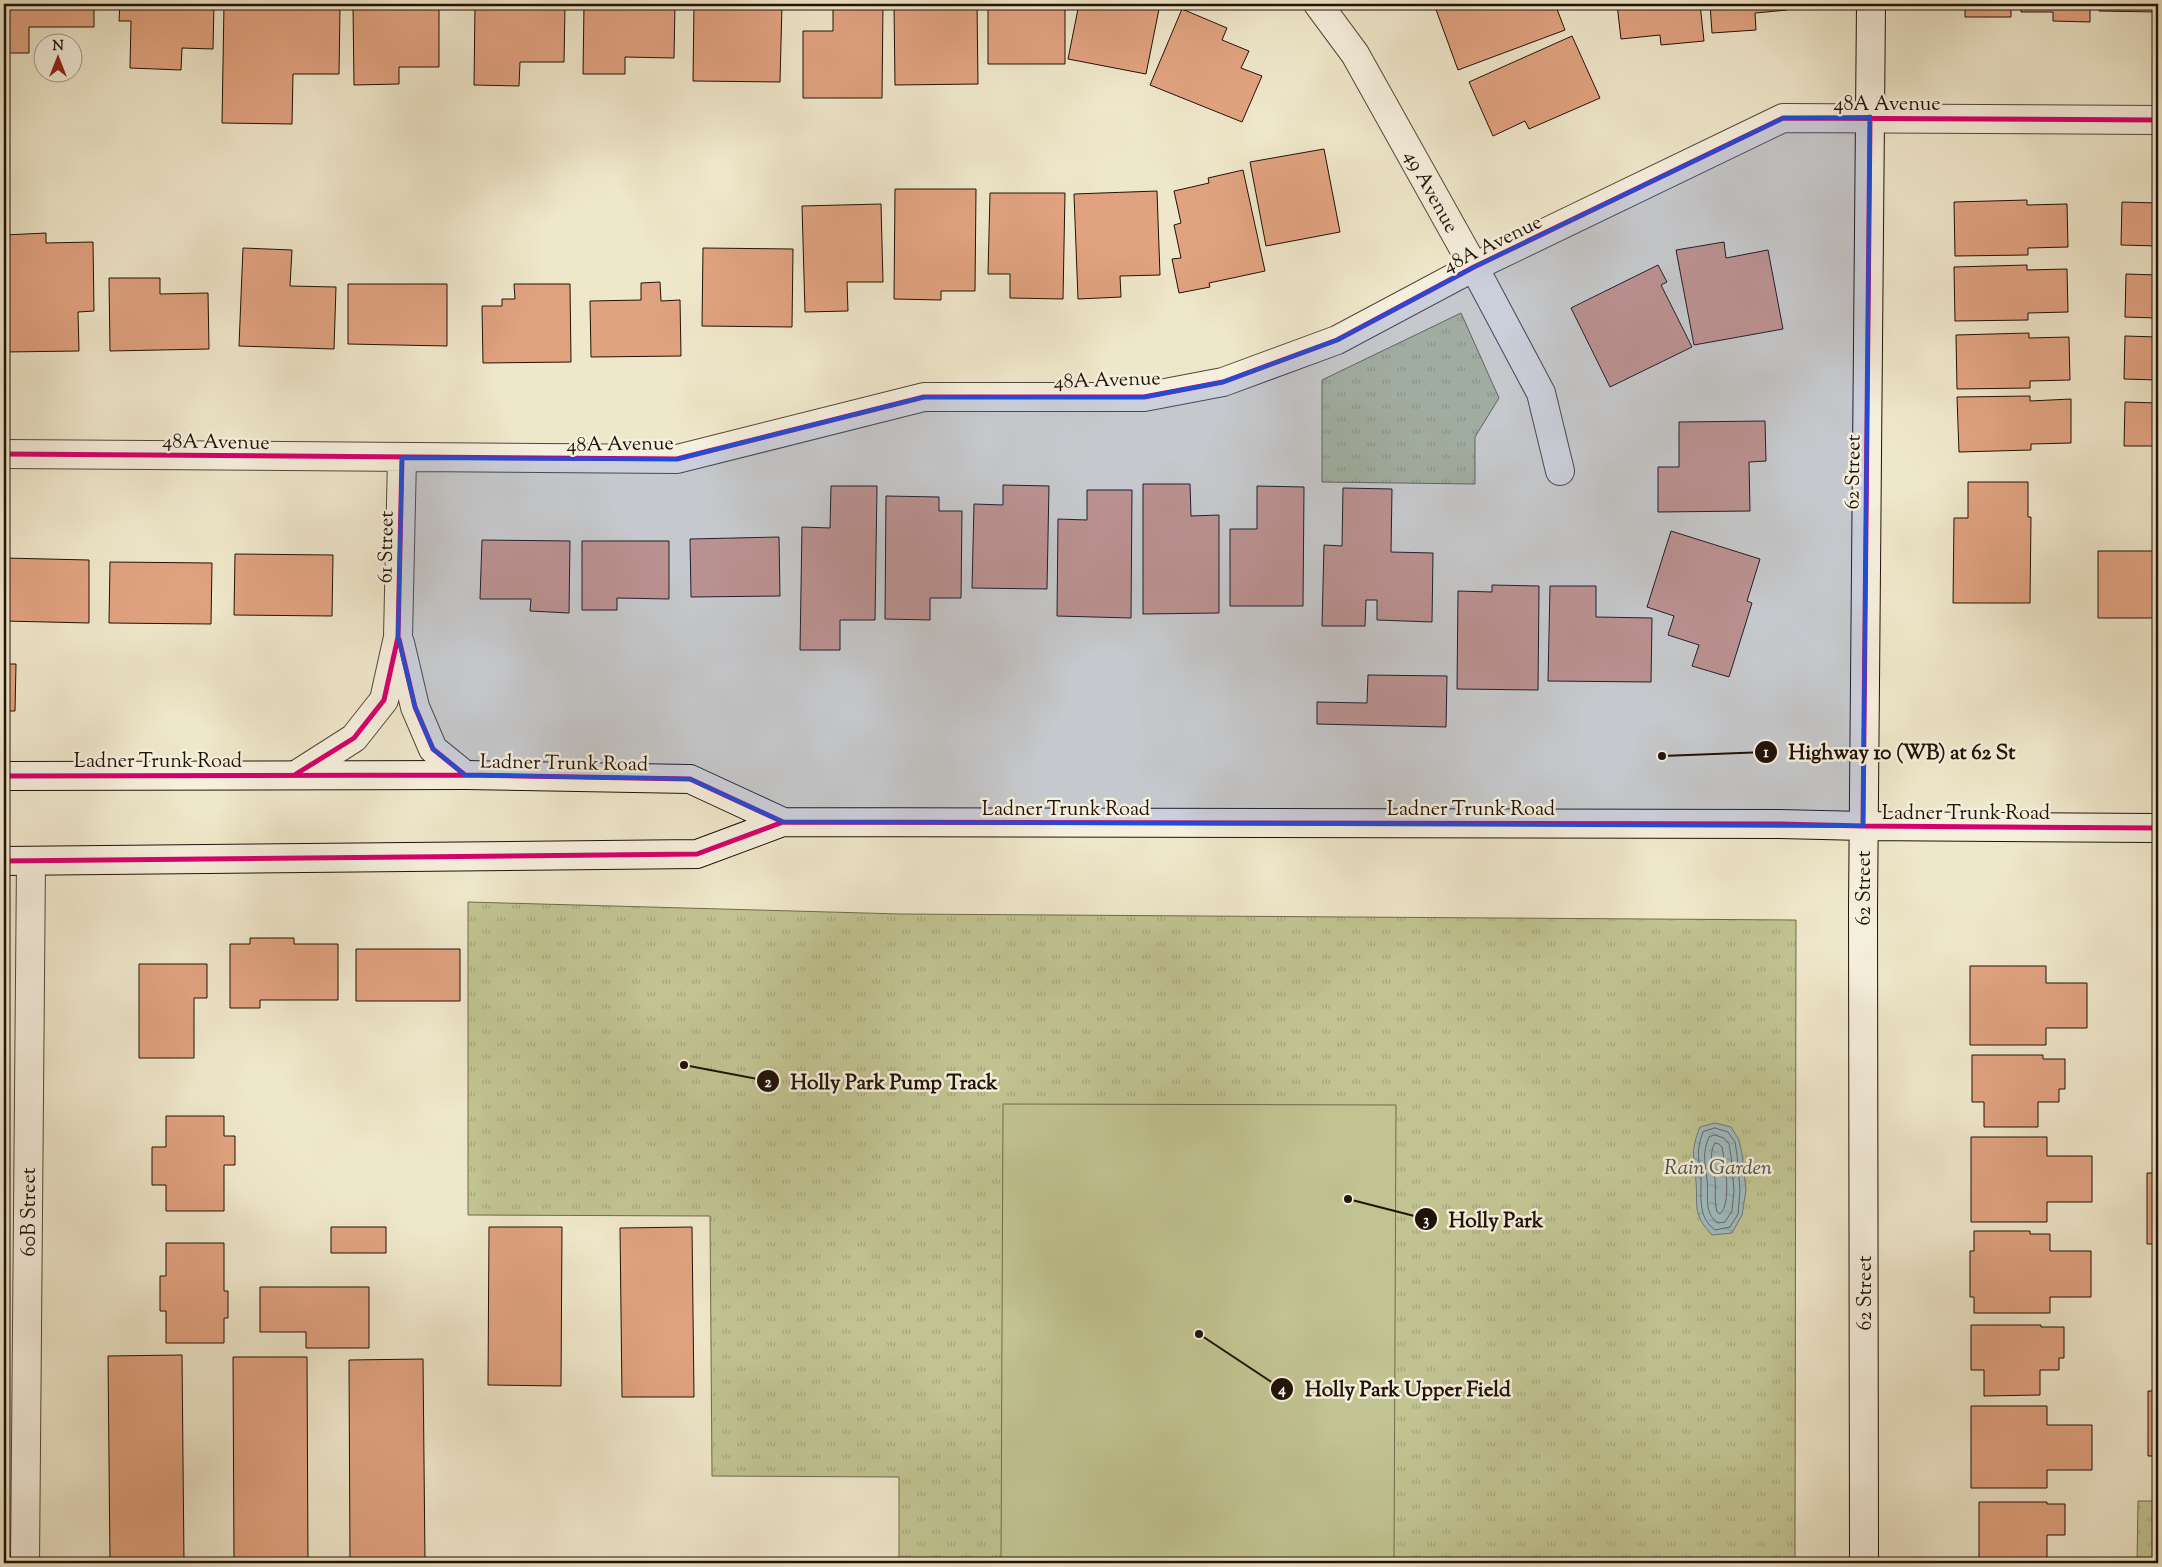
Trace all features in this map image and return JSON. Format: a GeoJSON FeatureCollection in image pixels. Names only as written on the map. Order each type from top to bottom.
{"type":"FeatureCollection","features":[{"type":"Feature","properties":{"kind":"street","name":"49 Avenue"},"geometry":{"type":"LineString","coordinates":[[1318,4],[1355,54],[1474,267],[1541,393],[1560,471]]}},
{"type":"Feature","properties":{"kind":"street","name":"62 Street"},"geometry":{"type":"LineString","coordinates":[[1864,1563],[1863,826],[1871,4]]}},
{"type":"Feature","properties":{"kind":"street","name":"48A Avenue"},"geometry":{"type":"LineString","coordinates":[[4,454],[402,458],[677,458],[924,397],[1152,395],[1223,382],[1337,340],[1474,267],[1783,118],[2158,120]]}},
{"type":"Feature","properties":{"kind":"street","name":"61 Street"},"geometry":{"type":"LineString","coordinates":[[296,775],[354,738],[384,700],[398,637],[402,458]]}},
{"type":"Feature","properties":{"kind":"street","name":"61 Street"},"geometry":{"type":"LineString","coordinates":[[398,637],[415,707],[433,749],[465,775]]}},
{"type":"Feature","properties":{"kind":"street","name":"Ladner Trunk Road"},"geometry":{"type":"LineString","coordinates":[[4,776],[465,775],[690,779],[783,822]]}},
{"type":"Feature","properties":{"kind":"street","name":"Ladner Trunk Road"},"geometry":{"type":"LineString","coordinates":[[4,861],[697,854],[783,822],[1750,824],[2158,828]]}},
{"type":"Feature","properties":{"kind":"street","name":"60B Street"},"geometry":{"type":"LineString","coordinates":[[26,1563],[31,861]]}},
{"type":"Feature","properties":{"kind":"highlighted area"},"geometry":{"type":"Polygon","coordinates":[[[1870,117],[1863,826],[783,822],[690,779],[465,775],[433,749],[415,707],[398,637],[402,458],[677,459],[924,397],[1144,397],[1223,382],[1337,340],[1474,267],[1783,118],[1870,117]]]}},
{"type":"Feature","properties":{"kind":"green space"},"geometry":{"type":"Polygon","coordinates":[[[1461,313],[1499,398],[1475,437],[1475,484],[1322,482],[1322,380],[1461,313]]]}},
{"type":"Feature","properties":{"kind":"green space"},"geometry":{"type":"Polygon","coordinates":[[[468,902],[901,914],[1796,920],[1795,1563],[899,1563],[899,1477],[712,1476],[710,1216],[468,1215],[468,902]]]}},
{"type":"Feature","properties":{"kind":"green space"},"geometry":{"type":"Polygon","coordinates":[[[1003,1104],[1396,1105],[1394,1563],[1001,1563],[1003,1104]]]}},
{"type":"Feature","properties":{"kind":"green space"},"geometry":{"type":"Polygon","coordinates":[[[2138,1501],[2158,1501],[2158,1563],[2137,1563],[2138,1501]]]}},
{"type":"Feature","properties":{"kind":"water","name":"Rain Garden"},"geometry":{"type":"Polygon","coordinates":[[[1715,1123],[1731,1127],[1739,1140],[1746,1190],[1742,1215],[1732,1233],[1712,1235],[1701,1221],[1697,1210],[1694,1154],[1695,1142],[1700,1127],[1715,1123]]]}},
{"type":"Feature","properties":{"kind":"building"},"geometry":{"type":"Polygon","coordinates":[[[4,4],[94,4],[94,27],[29,27],[29,53],[4,53],[4,4]]]}},
{"type":"Feature","properties":{"kind":"building"},"geometry":{"type":"Polygon","coordinates":[[[120,4],[214,4],[213,49],[182,48],[181,70],[130,68],[131,21],[119,21],[120,4]]]}},
{"type":"Feature","properties":{"kind":"building"},"geometry":{"type":"Polygon","coordinates":[[[224,4],[252,4],[252,7],[340,8],[339,74],[293,74],[292,124],[222,123],[224,4]]]}},
{"type":"Feature","properties":{"kind":"building"},"geometry":{"type":"Polygon","coordinates":[[[584,4],[675,4],[674,58],[625,57],[625,74],[583,74],[584,4]]]}},
{"type":"Feature","properties":{"kind":"building"},"geometry":{"type":"Polygon","coordinates":[[[694,4],[782,4],[780,82],[693,81],[694,4]]]}},
{"type":"Feature","properties":{"kind":"building"},"geometry":{"type":"Polygon","coordinates":[[[833,4],[883,4],[882,98],[803,98],[803,31],[833,31],[833,4]]]}},
{"type":"Feature","properties":{"kind":"building"},"geometry":{"type":"Polygon","coordinates":[[[894,4],[977,4],[978,84],[895,85],[894,4]]]}},
{"type":"Feature","properties":{"kind":"building"},"geometry":{"type":"Polygon","coordinates":[[[988,4],[1065,4],[1065,64],[988,64],[988,4]]]}},
{"type":"Feature","properties":{"kind":"building"},"geometry":{"type":"Polygon","coordinates":[[[1079,4],[1160,4],[1146,74],[1068,59],[1079,4]]]}},
{"type":"Feature","properties":{"kind":"building"},"geometry":{"type":"Polygon","coordinates":[[[1434,4],[1555,4],[1565,30],[1458,70],[1434,4]]]}},
{"type":"Feature","properties":{"kind":"building"},"geometry":{"type":"Polygon","coordinates":[[[1617,4],[1700,4],[1704,41],[1661,45],[1660,35],[1621,39],[1617,4]]]}},
{"type":"Feature","properties":{"kind":"building"},"geometry":{"type":"Polygon","coordinates":[[[1710,4],[1787,4],[1787,10],[1755,13],[1756,30],[1712,33],[1710,4]]]}},
{"type":"Feature","properties":{"kind":"building"},"geometry":{"type":"Polygon","coordinates":[[[1939,4],[2011,4],[2011,17],[1965,17],[1965,6],[1939,6],[1939,4]]]}},
{"type":"Feature","properties":{"kind":"building"},"geometry":{"type":"Polygon","coordinates":[[[2021,4],[2090,4],[2090,22],[2053,21],[2053,12],[2021,12],[2021,4]]]}},
{"type":"Feature","properties":{"kind":"building"},"geometry":{"type":"Polygon","coordinates":[[[2099,4],[2158,4],[2158,12],[2099,11],[2099,4]]]}},
{"type":"Feature","properties":{"kind":"building"},"geometry":{"type":"Polygon","coordinates":[[[475,5],[565,6],[564,62],[520,62],[519,86],[474,85],[475,5]]]}},
{"type":"Feature","properties":{"kind":"building"},"geometry":{"type":"Polygon","coordinates":[[[353,6],[439,6],[439,67],[399,67],[399,84],[354,85],[353,6]]]}},
{"type":"Feature","properties":{"kind":"building"},"geometry":{"type":"Polygon","coordinates":[[[1182,9],[1227,28],[1222,40],[1249,51],[1241,68],[1262,76],[1242,122],[1150,85],[1182,9]]]}},
{"type":"Feature","properties":{"kind":"building"},"geometry":{"type":"Polygon","coordinates":[[[1572,36],[1600,98],[1529,129],[1525,121],[1493,136],[1469,82],[1572,36]]]}},
{"type":"Feature","properties":{"kind":"building"},"geometry":{"type":"Polygon","coordinates":[[[1324,149],[1340,232],[1266,246],[1250,162],[1324,149]]]}},
{"type":"Feature","properties":{"kind":"building"},"geometry":{"type":"Polygon","coordinates":[[[1243,170],[1265,271],[1209,283],[1210,287],[1179,293],[1172,259],[1181,258],[1174,225],[1181,223],[1174,191],[1209,183],[1208,178],[1243,170]]]}},
{"type":"Feature","properties":{"kind":"building"},"geometry":{"type":"Polygon","coordinates":[[[895,189],[976,189],[975,291],[941,291],[941,300],[894,299],[895,189]]]}},
{"type":"Feature","properties":{"kind":"building"},"geometry":{"type":"Polygon","coordinates":[[[1157,191],[1160,275],[1120,276],[1121,297],[1078,299],[1074,194],[1157,191]]]}},
{"type":"Feature","properties":{"kind":"building"},"geometry":{"type":"Polygon","coordinates":[[[990,193],[1065,193],[1063,299],[1010,298],[1010,274],[988,274],[990,193]]]}},
{"type":"Feature","properties":{"kind":"building"},"geometry":{"type":"Polygon","coordinates":[[[2027,200],[2027,205],[2067,204],[2068,247],[2028,248],[2028,255],[1955,256],[1954,202],[2027,200]]]}},
{"type":"Feature","properties":{"kind":"building"},"geometry":{"type":"Polygon","coordinates":[[[2122,202],[2158,203],[2158,246],[2121,245],[2122,202]]]}},
{"type":"Feature","properties":{"kind":"building"},"geometry":{"type":"Polygon","coordinates":[[[881,204],[883,282],[847,282],[848,311],[805,312],[802,206],[881,204]]]}},
{"type":"Feature","properties":{"kind":"building"},"geometry":{"type":"Polygon","coordinates":[[[46,233],[46,243],[93,242],[94,311],[78,312],[79,351],[4,352],[4,235],[46,233]]]}},
{"type":"Feature","properties":{"kind":"building"},"geometry":{"type":"Polygon","coordinates":[[[1724,242],[1726,258],[1768,250],[1783,329],[1694,345],[1676,250],[1724,242]]]}},
{"type":"Feature","properties":{"kind":"building"},"geometry":{"type":"Polygon","coordinates":[[[243,248],[292,250],[290,286],[336,287],[334,349],[239,346],[243,248]]]}},
{"type":"Feature","properties":{"kind":"building"},"geometry":{"type":"Polygon","coordinates":[[[703,248],[793,249],[792,327],[702,326],[703,248]]]}},
{"type":"Feature","properties":{"kind":"building"},"geometry":{"type":"Polygon","coordinates":[[[1658,265],[1667,282],[1661,285],[1692,347],[1610,387],[1571,308],[1658,265]]]}},
{"type":"Feature","properties":{"kind":"building"},"geometry":{"type":"Polygon","coordinates":[[[2027,265],[2027,270],[2067,269],[2068,312],[2028,313],[2028,320],[1955,321],[1954,267],[2027,265]]]}},
{"type":"Feature","properties":{"kind":"building"},"geometry":{"type":"Polygon","coordinates":[[[2126,274],[2158,275],[2158,318],[2125,317],[2126,274]]]}},
{"type":"Feature","properties":{"kind":"building"},"geometry":{"type":"Polygon","coordinates":[[[109,278],[160,278],[160,294],[208,293],[209,349],[110,351],[109,278]]]}},
{"type":"Feature","properties":{"kind":"building"},"geometry":{"type":"Polygon","coordinates":[[[660,282],[661,301],[680,300],[681,356],[591,357],[590,301],[641,300],[641,283],[660,282]]]}},
{"type":"Feature","properties":{"kind":"building"},"geometry":{"type":"Polygon","coordinates":[[[348,284],[447,284],[447,346],[348,344],[348,284]]]}},
{"type":"Feature","properties":{"kind":"building"},"geometry":{"type":"Polygon","coordinates":[[[514,284],[570,284],[571,362],[483,363],[482,306],[502,306],[502,299],[515,299],[514,284]]]}},
{"type":"Feature","properties":{"kind":"building"},"geometry":{"type":"Polygon","coordinates":[[[2029,333],[2029,338],[2069,337],[2070,380],[2030,381],[2030,388],[1957,389],[1956,335],[2029,333]]]}},
{"type":"Feature","properties":{"kind":"building"},"geometry":{"type":"Polygon","coordinates":[[[2125,336],[2158,337],[2158,380],[2124,379],[2125,336]]]}},
{"type":"Feature","properties":{"kind":"building"},"geometry":{"type":"Polygon","coordinates":[[[2030,396],[2030,401],[2071,399],[2071,443],[2031,444],[2031,450],[1959,452],[1957,397],[2030,396]]]}},
{"type":"Feature","properties":{"kind":"building"},"geometry":{"type":"Polygon","coordinates":[[[2125,402],[2158,403],[2158,446],[2124,446],[2125,402]]]}},
{"type":"Feature","properties":{"kind":"building"},"geometry":{"type":"Polygon","coordinates":[[[1765,421],[1766,461],[1749,462],[1750,511],[1658,512],[1658,467],[1679,467],[1679,422],[1765,421]]]}},
{"type":"Feature","properties":{"kind":"building"},"geometry":{"type":"Polygon","coordinates":[[[1968,482],[2028,482],[2028,517],[2031,517],[2030,603],[1953,603],[1954,518],[1968,518],[1968,482]]]}},
{"type":"Feature","properties":{"kind":"building"},"geometry":{"type":"Polygon","coordinates":[[[1143,484],[1190,484],[1191,516],[1219,515],[1219,613],[1143,614],[1143,484]]]}},
{"type":"Feature","properties":{"kind":"building"},"geometry":{"type":"Polygon","coordinates":[[[1003,485],[1049,486],[1047,589],[972,588],[974,504],[1003,505],[1003,485]]]}},
{"type":"Feature","properties":{"kind":"building"},"geometry":{"type":"Polygon","coordinates":[[[831,486],[877,486],[875,620],[840,620],[840,650],[800,650],[802,527],[830,528],[831,486]]]}},
{"type":"Feature","properties":{"kind":"building"},"geometry":{"type":"Polygon","coordinates":[[[1257,486],[1304,487],[1303,606],[1230,606],[1230,529],[1257,529],[1257,486]]]}},
{"type":"Feature","properties":{"kind":"building"},"geometry":{"type":"Polygon","coordinates":[[[1343,488],[1392,489],[1391,552],[1433,553],[1432,622],[1377,620],[1377,600],[1366,600],[1365,626],[1322,626],[1324,545],[1342,546],[1343,488]]]}},
{"type":"Feature","properties":{"kind":"building"},"geometry":{"type":"Polygon","coordinates":[[[1087,490],[1132,490],[1131,618],[1057,616],[1058,519],[1087,520],[1087,490]]]}},
{"type":"Feature","properties":{"kind":"building"},"geometry":{"type":"Polygon","coordinates":[[[886,496],[939,497],[939,511],[962,511],[961,598],[930,598],[930,620],[885,619],[886,496]]]}},
{"type":"Feature","properties":{"kind":"building"},"geometry":{"type":"Polygon","coordinates":[[[1671,531],[1760,559],[1747,601],[1752,603],[1729,677],[1692,666],[1699,645],[1668,635],[1674,616],[1647,607],[1671,531]]]}},
{"type":"Feature","properties":{"kind":"building"},"geometry":{"type":"Polygon","coordinates":[[[779,537],[780,596],[691,597],[690,539],[779,537]]]}},
{"type":"Feature","properties":{"kind":"building"},"geometry":{"type":"Polygon","coordinates":[[[482,540],[570,541],[569,613],[530,611],[531,599],[480,599],[482,540]]]}},
{"type":"Feature","properties":{"kind":"building"},"geometry":{"type":"Polygon","coordinates":[[[582,541],[669,541],[669,599],[617,598],[617,610],[582,610],[582,541]]]}},
{"type":"Feature","properties":{"kind":"building"},"geometry":{"type":"Polygon","coordinates":[[[2098,551],[2158,551],[2158,618],[2098,618],[2098,551]]]}},
{"type":"Feature","properties":{"kind":"building"},"geometry":{"type":"Polygon","coordinates":[[[235,554],[333,555],[332,616],[234,615],[235,554]]]}},
{"type":"Feature","properties":{"kind":"building"},"geometry":{"type":"Polygon","coordinates":[[[4,558],[89,560],[89,623],[4,621],[4,558]]]}},
{"type":"Feature","properties":{"kind":"building"},"geometry":{"type":"Polygon","coordinates":[[[110,562],[212,563],[211,624],[109,623],[110,562]]]}},
{"type":"Feature","properties":{"kind":"building"},"geometry":{"type":"Polygon","coordinates":[[[1492,585],[1539,586],[1538,690],[1457,689],[1458,591],[1492,592],[1492,585]]]}},
{"type":"Feature","properties":{"kind":"building"},"geometry":{"type":"Polygon","coordinates":[[[1550,586],[1596,586],[1596,617],[1652,618],[1651,682],[1548,681],[1550,586]]]}},
{"type":"Feature","properties":{"kind":"building"},"geometry":{"type":"Polygon","coordinates":[[[4,664],[16,664],[15,711],[4,711],[4,664]]]}},
{"type":"Feature","properties":{"kind":"building"},"geometry":{"type":"Polygon","coordinates":[[[1368,675],[1447,676],[1446,727],[1317,724],[1317,702],[1367,703],[1368,675]]]}},
{"type":"Feature","properties":{"kind":"building"},"geometry":{"type":"Polygon","coordinates":[[[250,938],[294,938],[294,944],[338,944],[338,1000],[260,1000],[260,1008],[230,1008],[230,944],[250,944],[250,938]]]}},
{"type":"Feature","properties":{"kind":"building"},"geometry":{"type":"Polygon","coordinates":[[[356,949],[460,949],[460,1001],[356,1001],[356,949]]]}},
{"type":"Feature","properties":{"kind":"building"},"geometry":{"type":"Polygon","coordinates":[[[139,964],[207,964],[207,998],[194,998],[194,1058],[139,1058],[139,964]]]}},
{"type":"Feature","properties":{"kind":"building"},"geometry":{"type":"Polygon","coordinates":[[[1970,966],[2046,966],[2046,983],[2087,983],[2087,1028],[2046,1028],[2046,1045],[1970,1045],[1970,966]]]}},
{"type":"Feature","properties":{"kind":"building"},"geometry":{"type":"Polygon","coordinates":[[[1972,1055],[2043,1055],[2043,1059],[2065,1059],[2065,1089],[2059,1089],[2059,1102],[2038,1102],[2038,1127],[1984,1127],[1984,1102],[1972,1102],[1972,1055]]]}},
{"type":"Feature","properties":{"kind":"building"},"geometry":{"type":"Polygon","coordinates":[[[166,1116],[224,1116],[224,1136],[235,1136],[235,1165],[224,1165],[224,1211],[166,1211],[166,1185],[152,1185],[152,1147],[166,1147],[166,1116]]]}},
{"type":"Feature","properties":{"kind":"building"},"geometry":{"type":"Polygon","coordinates":[[[1971,1137],[2047,1137],[2047,1156],[2092,1156],[2092,1202],[2047,1202],[2047,1222],[1971,1222],[1971,1137]]]}},
{"type":"Feature","properties":{"kind":"building"},"geometry":{"type":"Polygon","coordinates":[[[2147,1173],[2158,1173],[2158,1244],[2147,1244],[2147,1173]]]}},
{"type":"Feature","properties":{"kind":"building"},"geometry":{"type":"Polygon","coordinates":[[[331,1227],[386,1227],[386,1253],[331,1253],[331,1227]]]}},
{"type":"Feature","properties":{"kind":"building"},"geometry":{"type":"Polygon","coordinates":[[[489,1227],[562,1227],[561,1386],[488,1385],[489,1227]]]}},
{"type":"Feature","properties":{"kind":"building"},"geometry":{"type":"Polygon","coordinates":[[[692,1227],[694,1397],[622,1397],[620,1228],[692,1227]]]}},
{"type":"Feature","properties":{"kind":"building"},"geometry":{"type":"Polygon","coordinates":[[[1974,1231],[2030,1231],[2030,1234],[2050,1234],[2050,1251],[2091,1251],[2091,1297],[2050,1297],[2050,1313],[1974,1313],[1974,1297],[1970,1297],[1970,1251],[1974,1251],[1974,1231]]]}},
{"type":"Feature","properties":{"kind":"building"},"geometry":{"type":"Polygon","coordinates":[[[166,1243],[224,1243],[224,1291],[228,1291],[228,1318],[224,1318],[224,1343],[166,1343],[166,1311],[160,1311],[160,1276],[166,1276],[166,1243]]]}},
{"type":"Feature","properties":{"kind":"building"},"geometry":{"type":"Polygon","coordinates":[[[260,1287],[369,1287],[369,1348],[306,1348],[306,1332],[260,1332],[260,1287]]]}},
{"type":"Feature","properties":{"kind":"building"},"geometry":{"type":"Polygon","coordinates":[[[1971,1325],[2041,1325],[2041,1327],[2064,1327],[2064,1358],[2059,1358],[2059,1370],[2040,1370],[2040,1395],[1984,1396],[1984,1370],[1971,1370],[1971,1325]]]}},
{"type":"Feature","properties":{"kind":"building"},"geometry":{"type":"Polygon","coordinates":[[[182,1355],[184,1563],[110,1563],[108,1356],[182,1355]]]}},
{"type":"Feature","properties":{"kind":"building"},"geometry":{"type":"Polygon","coordinates":[[[233,1357],[307,1357],[308,1563],[234,1563],[233,1357]]]}},
{"type":"Feature","properties":{"kind":"building"},"geometry":{"type":"Polygon","coordinates":[[[423,1359],[425,1563],[350,1563],[349,1360],[423,1359]]]}},
{"type":"Feature","properties":{"kind":"building"},"geometry":{"type":"Polygon","coordinates":[[[2148,1391],[2158,1391],[2158,1456],[2148,1456],[2148,1391]]]}},
{"type":"Feature","properties":{"kind":"building"},"geometry":{"type":"Polygon","coordinates":[[[1971,1406],[2047,1406],[2047,1425],[2092,1425],[2092,1470],[2047,1470],[2047,1488],[1971,1488],[1971,1406]]]}},
{"type":"Feature","properties":{"kind":"building"},"geometry":{"type":"Polygon","coordinates":[[[1979,1502],[2047,1502],[2047,1504],[2065,1504],[2065,1535],[2047,1535],[2047,1563],[1979,1563],[1979,1502]]]}},
{"type":"Feature","properties":{"kind":"cycle path"},"geometry":{"type":"LineString","coordinates":[[1863,826],[1870,117]]}},
{"type":"Feature","properties":{"kind":"cycle path"},"geometry":{"type":"LineString","coordinates":[[4,454],[677,459],[924,397],[1144,397],[1223,382],[1337,340],[1474,267],[1783,118],[2158,120]]}},
{"type":"Feature","properties":{"kind":"cycle path"},"geometry":{"type":"LineString","coordinates":[[296,774],[354,738],[384,700],[398,637],[402,458]]}},
{"type":"Feature","properties":{"kind":"cycle path"},"geometry":{"type":"LineString","coordinates":[[399,639],[415,707],[433,749],[465,775]]}},
{"type":"Feature","properties":{"kind":"cycle path"},"geometry":{"type":"LineString","coordinates":[[4,776],[465,775],[690,779],[783,822]]}},
{"type":"Feature","properties":{"kind":"cycle path"},"geometry":{"type":"LineString","coordinates":[[4,861],[697,854],[783,822],[1780,824],[2158,828]]}},
{"type":"Feature","properties":{"kind":"place","name":"Highway 10 (WB) at 62 St"},"geometry":{"type":"Point","coordinates":[1662,756]}},
{"type":"Feature","properties":{"kind":"place","name":"Holly Park Pump Track"},"geometry":{"type":"Point","coordinates":[684,1065]}},
{"type":"Feature","properties":{"kind":"place","name":"Holly Park"},"geometry":{"type":"Point","coordinates":[1348,1199]}},
{"type":"Feature","properties":{"kind":"place","name":"Holly Park Upper Field"},"geometry":{"type":"Point","coordinates":[1199,1334]}}]}
